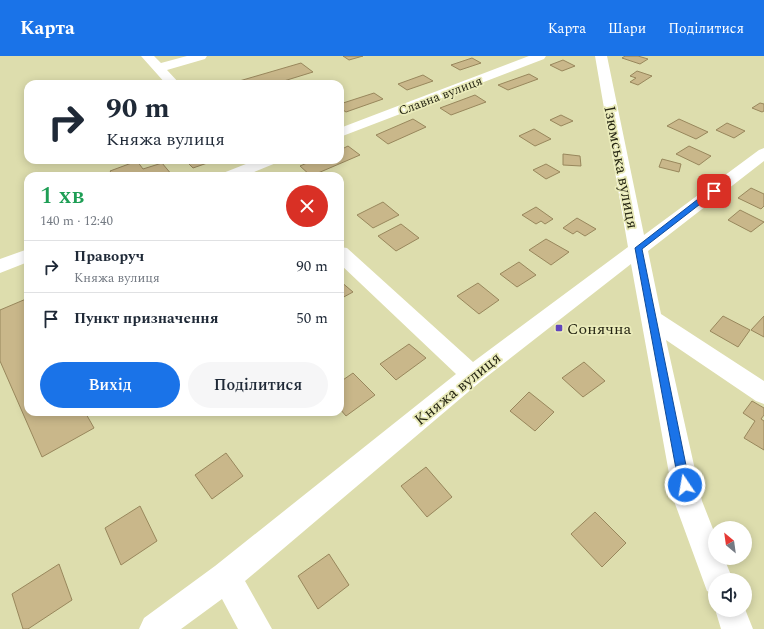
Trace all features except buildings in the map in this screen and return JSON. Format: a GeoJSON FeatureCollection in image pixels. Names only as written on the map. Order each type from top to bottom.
{"type":"FeatureCollection","features":[{"type":"Feature","properties":{"kind":"street"},"geometry":{"type":"LineString","coordinates":[[147,56],[169,80]]}},
{"type":"Feature","properties":{"kind":"street"},"geometry":{"type":"LineString","coordinates":[[158,68],[201,56]]}},
{"type":"Feature","properties":{"kind":"street","name":"Славна вулиця"},"geometry":{"type":"LineString","coordinates":[[344,131],[540,56]]}},
{"type":"Feature","properties":{"kind":"street","name":"Ізюмська вулиця"},"geometry":{"type":"LineString","coordinates":[[601,56],[653,320],[665,393],[688,501],[715,573]]}},
{"type":"Feature","properties":{"kind":"street","name":"Княжа вулиця"},"geometry":{"type":"LineString","coordinates":[[155,629],[226,576],[472,375],[764,153]]}},
{"type":"Feature","properties":{"kind":"street"},"geometry":{"type":"LineString","coordinates":[[240,172],[260,164]]}},
{"type":"Feature","properties":{"kind":"street"},"geometry":{"type":"LineString","coordinates":[[0,264],[24,256]]}},
{"type":"Feature","properties":{"kind":"street"},"geometry":{"type":"LineString","coordinates":[[344,258],[472,375]]}},
{"type":"Feature","properties":{"kind":"street"},"geometry":{"type":"LineString","coordinates":[[653,320],[764,394]]}},
{"type":"Feature","properties":{"kind":"street"},"geometry":{"type":"LineString","coordinates":[[226,576],[256,629]]}},
{"type":"Feature","properties":{"kind":"street"},"geometry":{"type":"LineString","coordinates":[[733,617],[737,629]]}},
{"type":"Feature","properties":{"kind":"place","name":"Сонячна"},"geometry":{"type":"Point","coordinates":[559,328]}},
{"type":"Feature","properties":{"kind":"route"},"geometry":{"type":"LineString","coordinates":[[685,485],[665,393],[653,320],[638,248],[714,191]]}}]}
